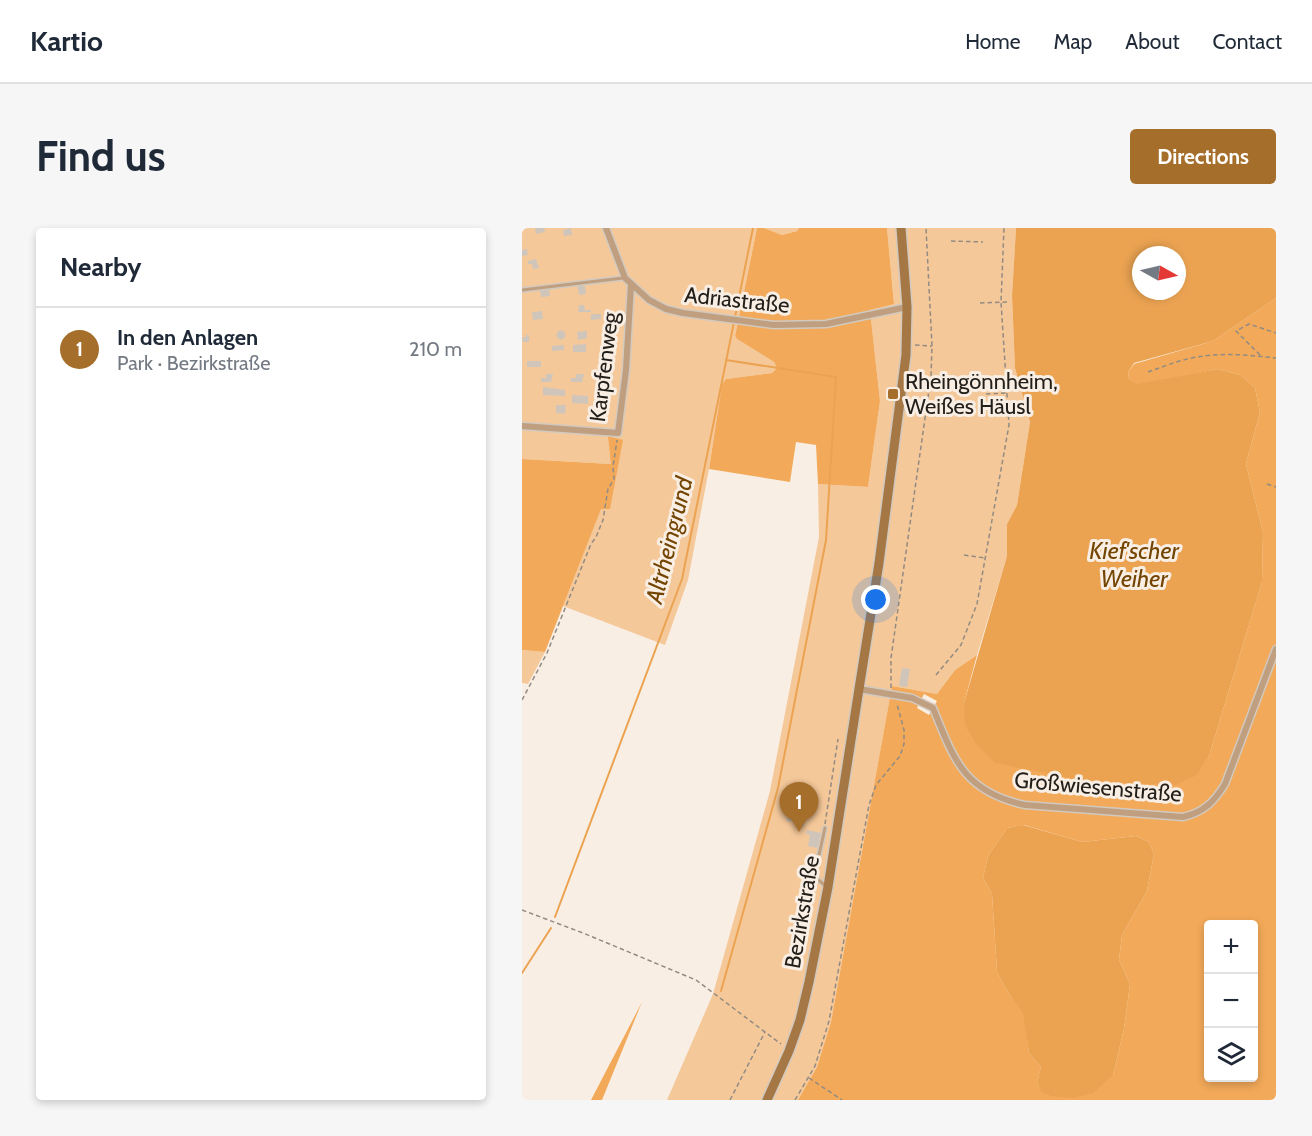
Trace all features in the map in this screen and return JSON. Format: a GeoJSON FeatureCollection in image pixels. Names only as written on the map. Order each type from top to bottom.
{"type":"FeatureCollection","features":[{"type":"Feature","properties":{"kind":"street","name":"Adriastraße"},"geometry":{"type":"LineString","coordinates":[[606,228],[625,278],[649,300],[666,309],[774,325],[826,324],[907,307]]}},
{"type":"Feature","properties":{"kind":"street"},"geometry":{"type":"LineString","coordinates":[[860,689],[906,355],[907,307],[901,228]]}},
{"type":"Feature","properties":{"kind":"street","name":"Karpfenweg"},"geometry":{"type":"LineString","coordinates":[[522,426],[618,433],[626,370],[631,285]]}},
{"type":"Feature","properties":{"kind":"street","name":"Großwiesenstraße"},"geometry":{"type":"LineString","coordinates":[[860,689],[912,698],[933,708],[951,754],[959,767],[989,794],[1025,805],[1183,817],[1195,814],[1207,807],[1217,798],[1225,784],[1276,649]]}},
{"type":"Feature","properties":{"kind":"street","name":"Bezirkstraße"},"geometry":{"type":"LineString","coordinates":[[767,1100],[789,1051],[810,982],[828,888],[860,689]]}},
{"type":"Feature","properties":{"kind":"lane"},"geometry":{"type":"LineString","coordinates":[[522,290],[625,278]]}},
{"type":"Feature","properties":{"kind":"lane"},"geometry":{"type":"LineString","coordinates":[[806,886],[818,864],[825,828]]}},
{"type":"Feature","properties":{"kind":"lane"},"geometry":{"type":"LineString","coordinates":[[812,874],[828,888]]}},
{"type":"Feature","properties":{"kind":"path"},"geometry":{"type":"LineString","coordinates":[[795,1100],[815,1066],[829,1021],[869,805],[876,784],[900,756],[904,744],[902,717],[890,685],[891,658],[931,376],[932,346],[926,228]]}},
{"type":"Feature","properties":{"kind":"path"},"geometry":{"type":"LineString","coordinates":[[936,675],[962,645],[977,604],[1010,425],[1001,302],[1004,228]]}},
{"type":"Feature","properties":{"kind":"path"},"geometry":{"type":"LineString","coordinates":[[951,242],[983,242]]}},
{"type":"Feature","properties":{"kind":"path"},"geometry":{"type":"LineString","coordinates":[[980,303],[1010,302]]}},
{"type":"Feature","properties":{"kind":"path"},"geometry":{"type":"LineString","coordinates":[[1260,356],[1236,331],[1250,324],[1276,333]]}},
{"type":"Feature","properties":{"kind":"path"},"geometry":{"type":"LineString","coordinates":[[912,345],[932,346]]}},
{"type":"Feature","properties":{"kind":"path"},"geometry":{"type":"LineString","coordinates":[[1148,372],[1192,358],[1233,354],[1276,358]]}},
{"type":"Feature","properties":{"kind":"path"},"geometry":{"type":"LineString","coordinates":[[986,394],[1007,393]]}},
{"type":"Feature","properties":{"kind":"path"},"geometry":{"type":"LineString","coordinates":[[522,700],[547,653],[603,520],[608,489],[614,479],[613,467],[618,433]]}},
{"type":"Feature","properties":{"kind":"path"},"geometry":{"type":"LineString","coordinates":[[1267,484],[1276,487]]}},
{"type":"Feature","properties":{"kind":"path"},"geometry":{"type":"LineString","coordinates":[[964,555],[986,558]]}},
{"type":"Feature","properties":{"kind":"path"},"geometry":{"type":"LineString","coordinates":[[825,828],[838,739]]}},
{"type":"Feature","properties":{"kind":"path"},"geometry":{"type":"LineString","coordinates":[[522,910],[696,980],[789,1051]]}},
{"type":"Feature","properties":{"kind":"path"},"geometry":{"type":"LineString","coordinates":[[730,1100],[765,1031]]}},
{"type":"Feature","properties":{"kind":"path"},"geometry":{"type":"LineString","coordinates":[[808,1078],[842,1100]]}},
{"type":"Feature","properties":{"kind":"shaded area"},"geometry":{"type":"Polygon","coordinates":[[[522,228],[757,228],[735,336],[774,362],[777,368],[772,373],[726,379],[722,384],[688,580],[665,645],[563,606],[601,508],[611,464],[522,459],[522,228]]]}},
{"type":"Feature","properties":{"kind":"shaded area"},"geometry":{"type":"Polygon","coordinates":[[[757,228],[764,228],[782,235],[797,231],[799,228],[887,228],[894,304],[870,310],[880,401],[868,487],[818,484],[816,445],[796,442],[790,482],[709,469],[722,384],[726,379],[772,373],[777,368],[774,362],[735,336],[757,228]]]}},
{"type":"Feature","properties":{"kind":"shaded area"},"geometry":{"type":"Polygon","coordinates":[[[764,228],[799,228],[797,231],[782,235],[764,228]]]}},
{"type":"Feature","properties":{"kind":"shaded area"},"geometry":{"type":"Polygon","coordinates":[[[887,228],[1016,228],[1012,296],[1015,368],[1030,422],[1017,505],[1007,524],[1007,556],[977,655],[955,670],[937,694],[892,686],[831,1022],[817,1067],[798,1100],[667,1100],[713,994],[770,791],[819,537],[818,484],[868,487],[880,401],[870,310],[894,303],[887,228]]]}},
{"type":"Feature","properties":{"kind":"shaded area"},"geometry":{"type":"Polygon","coordinates":[[[1276,298],[1276,1100],[798,1100],[817,1067],[831,1022],[892,686],[937,694],[955,670],[977,655],[964,703],[1197,774],[1209,756],[1262,582],[1263,532],[1246,464],[1260,412],[1255,388],[1241,375],[1218,369],[1137,385],[1129,379],[1128,372],[1134,364],[1213,341],[1276,298]],[[924,694],[917,708],[929,715],[937,701],[924,694]],[[1024,825],[1007,828],[988,856],[983,878],[992,894],[997,972],[1009,994],[1024,1013],[1029,1053],[1041,1067],[1037,1082],[1041,1091],[1049,1096],[1113,1075],[1124,1029],[1130,984],[1119,960],[1122,935],[1147,891],[1154,854],[1149,842],[1136,836],[1082,842],[1024,825]]]}},
{"type":"Feature","properties":{"kind":"shaded area"},"geometry":{"type":"Polygon","coordinates":[[[608,436],[623,440],[610,509],[601,509],[545,652],[522,650],[522,459],[611,464],[608,436]]]}},
{"type":"Feature","properties":{"kind":"shaded area"},"geometry":{"type":"Polygon","coordinates":[[[522,650],[545,652],[528,684],[522,683],[522,650]]]}},
{"type":"Feature","properties":{"kind":"shaded area"},"geometry":{"type":"Polygon","coordinates":[[[642,1002],[602,1100],[591,1100],[642,1002]]]}},
{"type":"Feature","properties":{"kind":"water","name":"Kief'scher Weiher"},"geometry":{"type":"Polygon","coordinates":[[[1016,228],[1276,228],[1276,298],[1213,341],[1134,363],[1128,372],[1129,379],[1137,384],[1218,369],[1241,375],[1255,388],[1260,412],[1246,464],[1263,532],[1262,582],[1209,756],[1197,775],[1175,785],[1086,781],[995,763],[976,744],[965,725],[964,703],[1007,556],[1007,524],[1017,505],[1030,422],[1015,368],[1012,296],[1016,228]]]}},
{"type":"Feature","properties":{"kind":"water"},"geometry":{"type":"Polygon","coordinates":[[[1023,825],[1082,842],[1136,836],[1149,842],[1154,854],[1147,891],[1122,935],[1119,960],[1130,984],[1124,1029],[1113,1075],[1093,1093],[1073,1098],[1049,1096],[1041,1092],[1037,1082],[1041,1067],[1029,1053],[1023,1013],[997,972],[992,894],[983,878],[988,856],[1007,828],[1023,825]]]}},
{"type":"Feature","properties":{"kind":"building"},"geometry":{"type":"Polygon","coordinates":[[[535,228],[544,228],[545,232],[536,234],[535,228]]]}},
{"type":"Feature","properties":{"kind":"building"},"geometry":{"type":"Polygon","coordinates":[[[571,228],[572,235],[564,236],[563,230],[571,228]]]}},
{"type":"Feature","properties":{"kind":"building"},"geometry":{"type":"Polygon","coordinates":[[[527,249],[528,255],[522,256],[522,250],[527,249]]]}},
{"type":"Feature","properties":{"kind":"building"},"geometry":{"type":"Polygon","coordinates":[[[536,259],[539,268],[533,269],[532,264],[528,264],[528,261],[536,259]]]}},
{"type":"Feature","properties":{"kind":"building"},"geometry":{"type":"Polygon","coordinates":[[[577,285],[585,286],[586,294],[579,295],[577,285]]]}},
{"type":"Feature","properties":{"kind":"building"},"geometry":{"type":"Polygon","coordinates":[[[549,289],[550,296],[541,297],[540,290],[549,289]]]}},
{"type":"Feature","properties":{"kind":"building"},"geometry":{"type":"Polygon","coordinates":[[[579,305],[584,305],[585,310],[591,310],[591,312],[578,312],[579,305]]]}},
{"type":"Feature","properties":{"kind":"building"},"geometry":{"type":"Polygon","coordinates":[[[542,311],[543,319],[533,320],[532,312],[542,311]]]}},
{"type":"Feature","properties":{"kind":"building"},"geometry":{"type":"Polygon","coordinates":[[[591,314],[601,314],[601,319],[591,320],[591,314]]]}},
{"type":"Feature","properties":{"kind":"building"},"geometry":{"type":"Polygon","coordinates":[[[561,330],[566,335],[561,340],[556,335],[561,330]]]}},
{"type":"Feature","properties":{"kind":"building"},"geometry":{"type":"Polygon","coordinates":[[[587,331],[587,338],[578,340],[577,332],[587,331]]]}},
{"type":"Feature","properties":{"kind":"building"},"geometry":{"type":"Polygon","coordinates":[[[529,335],[529,342],[523,342],[522,337],[529,335]]]}},
{"type":"Feature","properties":{"kind":"building"},"geometry":{"type":"Polygon","coordinates":[[[586,344],[586,352],[573,352],[573,345],[586,344]]]}},
{"type":"Feature","properties":{"kind":"building"},"geometry":{"type":"Polygon","coordinates":[[[564,345],[564,350],[552,351],[552,346],[564,345]]]}},
{"type":"Feature","properties":{"kind":"building"},"geometry":{"type":"Polygon","coordinates":[[[527,361],[541,361],[541,367],[527,367],[527,361]]]}},
{"type":"Feature","properties":{"kind":"building"},"geometry":{"type":"Polygon","coordinates":[[[546,374],[553,374],[551,382],[541,382],[541,378],[546,378],[546,374]]]}},
{"type":"Feature","properties":{"kind":"building"},"geometry":{"type":"Polygon","coordinates":[[[576,374],[584,374],[582,382],[571,382],[571,378],[576,378],[576,374]]]}},
{"type":"Feature","properties":{"kind":"building"},"geometry":{"type":"Polygon","coordinates":[[[607,375],[614,375],[612,383],[602,382],[602,378],[607,378],[607,375]]]}},
{"type":"Feature","properties":{"kind":"building"},"geometry":{"type":"Polygon","coordinates":[[[543,387],[565,390],[565,396],[543,395],[543,387]]]}},
{"type":"Feature","properties":{"kind":"building"},"geometry":{"type":"Polygon","coordinates":[[[572,395],[588,396],[588,404],[572,403],[572,395]]]}},
{"type":"Feature","properties":{"kind":"building"},"geometry":{"type":"Polygon","coordinates":[[[556,405],[566,405],[565,414],[556,413],[556,405]]]}},
{"type":"Feature","properties":{"kind":"building"},"geometry":{"type":"Polygon","coordinates":[[[595,409],[603,409],[602,417],[595,417],[595,409]]]}},
{"type":"Feature","properties":{"kind":"building"},"geometry":{"type":"Polygon","coordinates":[[[902,668],[910,669],[907,687],[899,686],[902,668]]]}},
{"type":"Feature","properties":{"kind":"building"},"geometry":{"type":"Polygon","coordinates":[[[791,813],[805,824],[802,828],[791,820],[789,822],[786,820],[791,813]]]}},
{"type":"Feature","properties":{"kind":"building"},"geometry":{"type":"Polygon","coordinates":[[[807,830],[821,833],[817,848],[808,846],[810,835],[806,834],[807,830]]]}},
{"type":"Feature","properties":{"kind":"waterway","name":"Altrheingrund"},"geometry":{"type":"LineString","coordinates":[[555,917],[682,579],[753,228]]}},
{"type":"Feature","properties":{"kind":"waterway"},"geometry":{"type":"LineString","coordinates":[[721,991],[778,788],[826,540],[836,377],[726,360]]}},
{"type":"Feature","properties":{"kind":"waterway","name":"Altrheingrund"},"geometry":{"type":"LineString","coordinates":[[522,973],[551,928]]}},
{"type":"Feature","properties":{"kind":"place","name":"Rheingönnheim, Weißes Häusl"},"geometry":{"type":"Point","coordinates":[893,394]}},
{"type":"Feature","properties":{"kind":"place","name":"In den Anlagen"},"geometry":{"type":"Point","coordinates":[799,832]}}]}
